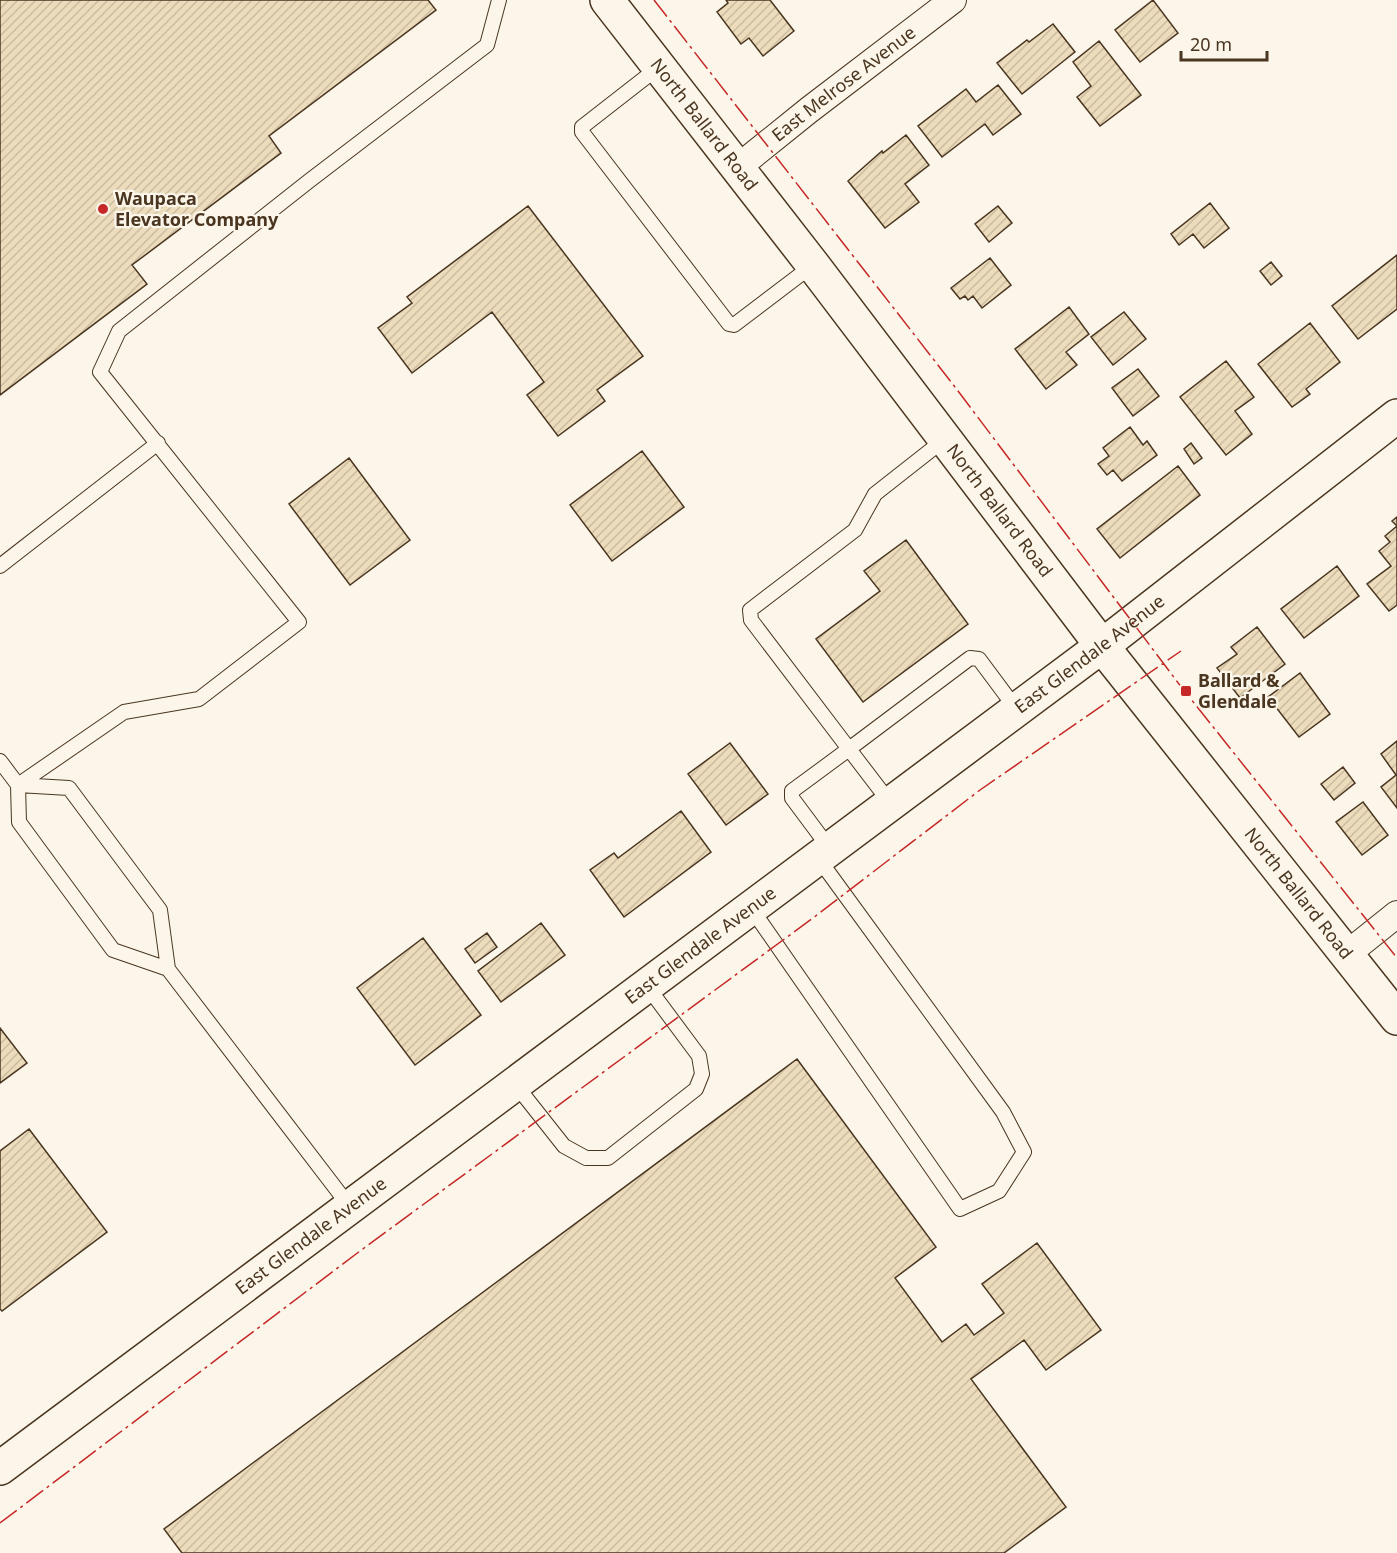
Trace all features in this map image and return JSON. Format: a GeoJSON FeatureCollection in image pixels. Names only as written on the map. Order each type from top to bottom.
{"type":"FeatureCollection","features":[{"type":"Feature","properties":{"kind":"street","name":"North Ballard Road"},"geometry":{"type":"LineString","coordinates":[[607,0],[813,265],[1102,646],[1397,1017]]}},
{"type":"Feature","properties":{"kind":"street","name":"East Melrose Avenue"},"geometry":{"type":"LineString","coordinates":[[737,168],[953,0]]}},
{"type":"Feature","properties":{"kind":"street","name":"East Glendale Avenue"},"geometry":{"type":"LineString","coordinates":[[0,1468],[1102,646],[1397,416]]}},
{"type":"Feature","properties":{"kind":"street"},"geometry":{"type":"LineString","coordinates":[[1347,954],[1397,914]]}},
{"type":"Feature","properties":{"kind":"lane"},"geometry":{"type":"LineString","coordinates":[[18,784],[124,712],[200,699],[299,622],[99,372],[119,332],[309,181],[487,45],[499,0]]}},
{"type":"Feature","properties":{"kind":"lane"},"geometry":{"type":"LineString","coordinates":[[659,67],[582,127],[582,132],[729,324],[734,325],[813,265]]}},
{"type":"Feature","properties":{"kind":"lane"},"geometry":{"type":"LineString","coordinates":[[891,804],[751,620],[750,610],[855,530],[875,494],[945,439]]}},
{"type":"Feature","properties":{"kind":"lane"},"geometry":{"type":"LineString","coordinates":[[0,566],[158,443]]}},
{"type":"Feature","properties":{"kind":"lane"},"geometry":{"type":"LineString","coordinates":[[751,908],[960,1209],[999,1191],[1024,1152],[1003,1112],[824,854],[792,798],[792,791],[970,658],[979,659],[1017,710]]}},
{"type":"Feature","properties":{"kind":"lane"},"geometry":{"type":"LineString","coordinates":[[0,760],[18,784],[19,822],[113,951],[168,969]]}},
{"type":"Feature","properties":{"kind":"lane"},"geometry":{"type":"LineString","coordinates":[[18,784],[69,788],[160,910],[168,969],[350,1207]]}},
{"type":"Feature","properties":{"kind":"lane"},"geometry":{"type":"LineString","coordinates":[[516,1084],[564,1146],[586,1158],[608,1158],[696,1089],[702,1074],[699,1056],[647,986]]}},
{"type":"Feature","properties":{"kind":"building","name":"Waupaca Elevator Company"},"geometry":{"type":"Polygon","coordinates":[[[0,0],[428,0],[436,10],[269,136],[281,153],[132,265],[147,284],[0,395],[0,0]]]}},
{"type":"Feature","properties":{"kind":"building"},"geometry":{"type":"Polygon","coordinates":[[[726,0],[770,0],[794,31],[763,56],[749,38],[741,44],[717,12],[728,3],[726,0]]]}},
{"type":"Feature","properties":{"kind":"building"},"geometry":{"type":"Polygon","coordinates":[[[1153,0],[1178,33],[1140,62],[1115,30],[1153,0]]]}},
{"type":"Feature","properties":{"kind":"building"},"geometry":{"type":"Polygon","coordinates":[[[1053,24],[1075,52],[1022,94],[997,63],[1053,24]]]}},
{"type":"Feature","properties":{"kind":"building"},"geometry":{"type":"Polygon","coordinates":[[[1099,41],[1141,95],[1100,126],[1077,97],[1091,86],[1073,62],[1099,41]]]}},
{"type":"Feature","properties":{"kind":"building"},"geometry":{"type":"Polygon","coordinates":[[[998,85],[1021,114],[993,135],[985,124],[942,157],[918,126],[966,89],[976,102],[998,85]]]}},
{"type":"Feature","properties":{"kind":"building"},"geometry":{"type":"Polygon","coordinates":[[[906,135],[929,165],[905,184],[919,202],[885,228],[848,181],[882,151],[883,153],[906,135]]]}},
{"type":"Feature","properties":{"kind":"building"},"geometry":{"type":"Polygon","coordinates":[[[1210,203],[1229,228],[1204,248],[1193,234],[1179,245],[1171,234],[1210,203]]]}},
{"type":"Feature","properties":{"kind":"building"},"geometry":{"type":"Polygon","coordinates":[[[528,206],[643,356],[597,390],[605,401],[558,436],[527,395],[544,382],[492,312],[412,373],[378,328],[412,303],[407,297],[528,206]]]}},
{"type":"Feature","properties":{"kind":"building"},"geometry":{"type":"Polygon","coordinates":[[[998,206],[1012,223],[989,242],[975,224],[998,206]]]}},
{"type":"Feature","properties":{"kind":"building"},"geometry":{"type":"Polygon","coordinates":[[[1397,255],[1397,309],[1358,339],[1332,306],[1397,255]]]}},
{"type":"Feature","properties":{"kind":"building"},"geometry":{"type":"Polygon","coordinates":[[[990,258],[1011,285],[982,308],[973,296],[968,300],[965,296],[960,299],[951,288],[990,258]]]}},
{"type":"Feature","properties":{"kind":"building"},"geometry":{"type":"Polygon","coordinates":[[[1271,262],[1282,276],[1271,285],[1260,271],[1271,262]]]}},
{"type":"Feature","properties":{"kind":"building"},"geometry":{"type":"Polygon","coordinates":[[[1069,307],[1089,334],[1066,352],[1077,365],[1046,389],[1015,349],[1069,307]]]}},
{"type":"Feature","properties":{"kind":"building"},"geometry":{"type":"Polygon","coordinates":[[[1124,312],[1146,339],[1113,365],[1091,337],[1124,312]]]}},
{"type":"Feature","properties":{"kind":"building"},"geometry":{"type":"Polygon","coordinates":[[[1310,323],[1340,362],[1306,389],[1310,394],[1292,407],[1258,364],[1310,323]]]}},
{"type":"Feature","properties":{"kind":"building"},"geometry":{"type":"Polygon","coordinates":[[[1226,361],[1254,397],[1235,411],[1252,434],[1226,455],[1180,397],[1226,361]]]}},
{"type":"Feature","properties":{"kind":"building"},"geometry":{"type":"Polygon","coordinates":[[[1138,369],[1159,396],[1133,416],[1112,388],[1138,369]]]}},
{"type":"Feature","properties":{"kind":"building"},"geometry":{"type":"Polygon","coordinates":[[[1130,427],[1143,445],[1147,441],[1157,455],[1122,481],[1113,470],[1107,475],[1098,464],[1109,456],[1103,448],[1130,427]]]}},
{"type":"Feature","properties":{"kind":"building"},"geometry":{"type":"Polygon","coordinates":[[[1191,443],[1202,458],[1194,464],[1184,449],[1191,443]]]}},
{"type":"Feature","properties":{"kind":"building"},"geometry":{"type":"Polygon","coordinates":[[[642,451],[684,507],[612,561],[570,505],[642,451]]]}},
{"type":"Feature","properties":{"kind":"building"},"geometry":{"type":"Polygon","coordinates":[[[349,458],[410,540],[350,585],[289,504],[349,458]]]}},
{"type":"Feature","properties":{"kind":"building"},"geometry":{"type":"Polygon","coordinates":[[[1178,466],[1200,495],[1120,558],[1097,529],[1178,466]]]}},
{"type":"Feature","properties":{"kind":"building"},"geometry":{"type":"Polygon","coordinates":[[[1397,526],[1397,605],[1389,611],[1367,584],[1391,566],[1379,551],[1390,542],[1385,536],[1397,526]]]}},
{"type":"Feature","properties":{"kind":"building"},"geometry":{"type":"Polygon","coordinates":[[[906,540],[968,624],[863,702],[816,639],[880,591],[864,571],[906,540]]]}},
{"type":"Feature","properties":{"kind":"building"},"geometry":{"type":"Polygon","coordinates":[[[1337,566],[1359,596],[1304,638],[1281,609],[1337,566]]]}},
{"type":"Feature","properties":{"kind":"building"},"geometry":{"type":"Polygon","coordinates":[[[1257,627],[1285,664],[1240,698],[1217,668],[1237,654],[1231,647],[1257,627]]]}},
{"type":"Feature","properties":{"kind":"building"},"geometry":{"type":"Polygon","coordinates":[[[1300,673],[1330,714],[1299,737],[1268,697],[1300,673]]]}},
{"type":"Feature","properties":{"kind":"building"},"geometry":{"type":"Polygon","coordinates":[[[1397,741],[1397,808],[1381,787],[1396,775],[1381,754],[1397,741]]]}},
{"type":"Feature","properties":{"kind":"building"},"geometry":{"type":"Polygon","coordinates":[[[730,743],[768,794],[726,825],[688,774],[730,743]]]}},
{"type":"Feature","properties":{"kind":"building"},"geometry":{"type":"Polygon","coordinates":[[[1343,767],[1355,783],[1334,800],[1321,784],[1343,767]]]}},
{"type":"Feature","properties":{"kind":"building"},"geometry":{"type":"Polygon","coordinates":[[[1363,802],[1388,835],[1362,855],[1336,822],[1363,802]]]}},
{"type":"Feature","properties":{"kind":"building"},"geometry":{"type":"Polygon","coordinates":[[[681,811],[711,852],[624,917],[590,870],[614,853],[618,858],[681,811]]]}},
{"type":"Feature","properties":{"kind":"building"},"geometry":{"type":"Polygon","coordinates":[[[541,923],[565,955],[501,1002],[478,971],[541,923]]]}},
{"type":"Feature","properties":{"kind":"building"},"geometry":{"type":"Polygon","coordinates":[[[487,933],[497,947],[475,963],[465,949],[487,933]]]}},
{"type":"Feature","properties":{"kind":"building"},"geometry":{"type":"Polygon","coordinates":[[[423,938],[481,1015],[415,1065],[357,988],[423,938]]]}},
{"type":"Feature","properties":{"kind":"building"},"geometry":{"type":"Polygon","coordinates":[[[0,1028],[27,1063],[0,1083],[0,1028]]]}},
{"type":"Feature","properties":{"kind":"building"},"geometry":{"type":"Polygon","coordinates":[[[797,1059],[936,1247],[895,1278],[942,1342],[966,1324],[974,1335],[1004,1313],[982,1284],[1037,1243],[1101,1330],[1046,1370],[1024,1340],[971,1379],[1066,1507],[1004,1553],[182,1553],[164,1529],[797,1059]]]}},
{"type":"Feature","properties":{"kind":"building"},"geometry":{"type":"Polygon","coordinates":[[[29,1129],[107,1232],[2,1311],[0,1309],[0,1151],[29,1129]]]}},
{"type":"Feature","properties":{"kind":"power"},"geometry":{"type":"LineString","coordinates":[[654,0],[955,387],[1179,684],[1397,958]]}},
{"type":"Feature","properties":{"kind":"power"},"geometry":{"type":"LineString","coordinates":[[0,1523],[360,1251],[813,918],[980,790],[1181,651]]}},
{"type":"Feature","properties":{"kind":"place","name":"Waupaca Elevator Company"},"geometry":{"type":"Point","coordinates":[103,209]}},
{"type":"Feature","properties":{"kind":"place","name":"Ballard & Glendale"},"geometry":{"type":"Point","coordinates":[1186,691]}}]}
